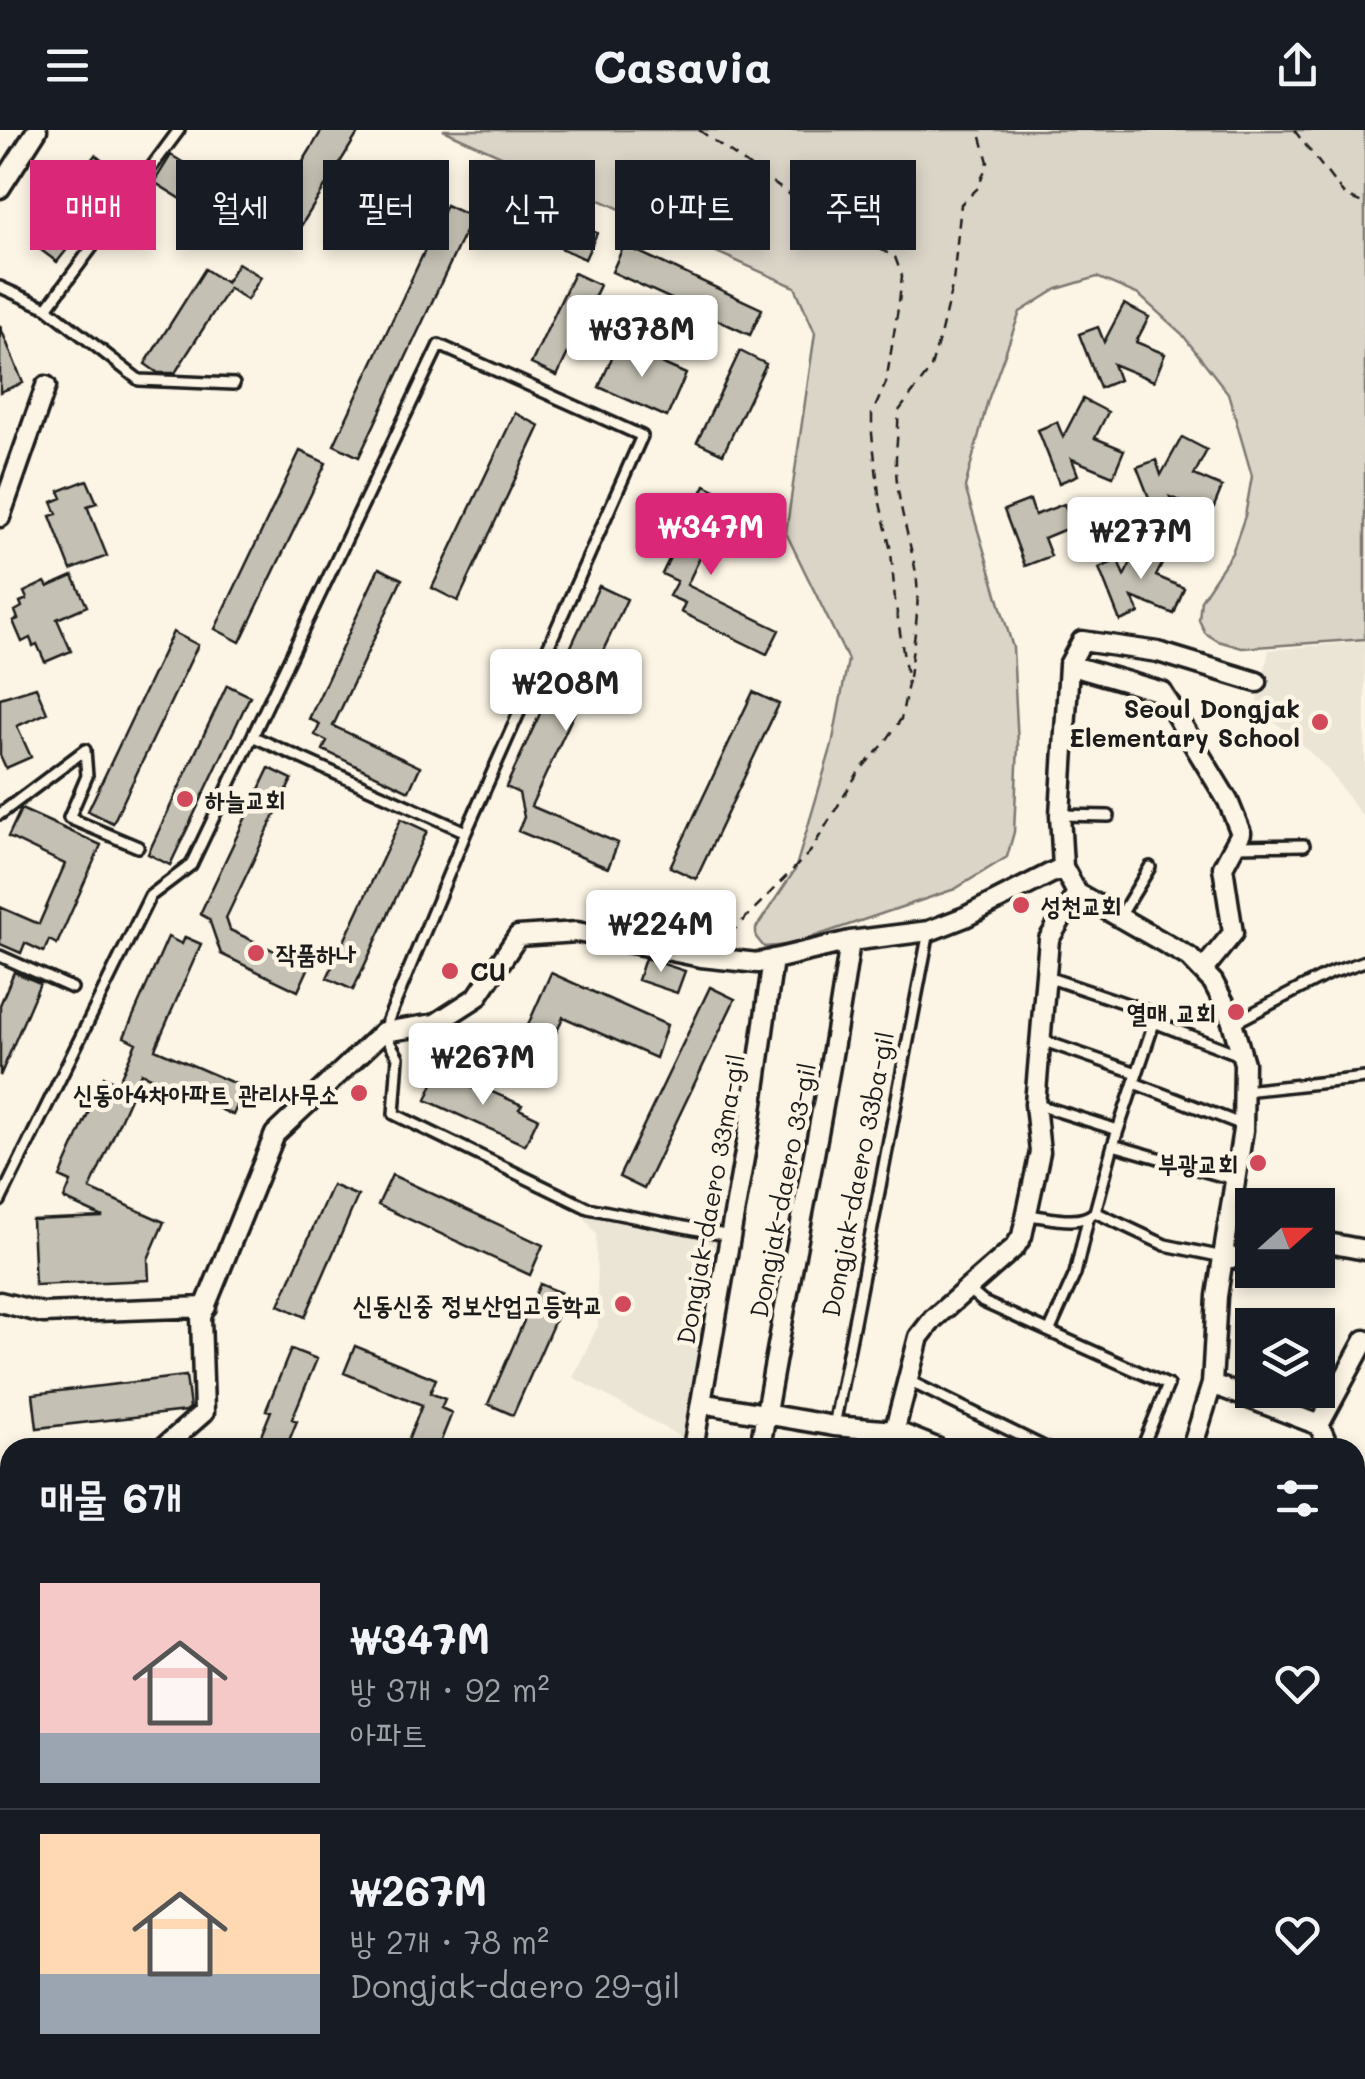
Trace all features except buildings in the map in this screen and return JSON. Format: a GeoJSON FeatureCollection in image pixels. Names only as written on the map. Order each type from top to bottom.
{"type":"FeatureCollection","features":[{"type":"Feature","properties":{"kind":"street"},"geometry":{"type":"LineString","coordinates":[[0,188],[37,130]]}},
{"type":"Feature","properties":{"kind":"street"},"geometry":{"type":"LineString","coordinates":[[0,517],[46,386]]}},
{"type":"Feature","properties":{"kind":"street"},"geometry":{"type":"LineString","coordinates":[[1195,1438],[1212,1384],[1217,1296],[1243,1125],[1242,1055],[1213,982],[1203,970],[1189,957],[1078,892],[1063,867],[1060,814],[1069,665],[1082,641],[1158,652],[1257,682]]}},
{"type":"Feature","properties":{"kind":"street"},"geometry":{"type":"LineString","coordinates":[[1069,665],[1162,692],[1228,801],[1241,832],[1224,868],[1232,934],[1203,970]]}},
{"type":"Feature","properties":{"kind":"street"},"geometry":{"type":"LineString","coordinates":[[174,1438],[204,1412],[202,1317],[275,1134],[383,1032],[435,1024],[477,997],[518,936],[578,932],[701,957],[758,964],[850,941],[928,930],[965,917],[1063,867]]}},
{"type":"Feature","properties":{"kind":"street"},"geometry":{"type":"LineString","coordinates":[[892,1438],[919,1337],[933,1319],[1015,1247],[1022,1236],[1040,1152],[1035,1104],[1049,940],[1078,892]]}},
{"type":"Feature","properties":{"kind":"street","name":"Dongjak-daero 33-gil"},"geometry":{"type":"LineString","coordinates":[[762,1438],[836,1040],[850,941]]}},
{"type":"Feature","properties":{"kind":"street","name":"Dongjak-daero 33ma-gil"},"geometry":{"type":"LineString","coordinates":[[695,1438],[774,959]]}},
{"type":"Feature","properties":{"kind":"street"},"geometry":{"type":"LineString","coordinates":[[1335,1244],[1365,1250]]}},
{"type":"Feature","properties":{"kind":"street"},"geometry":{"type":"LineString","coordinates":[[1223,1257],[1235,1258]]}},
{"type":"Feature","properties":{"kind":"street"},"geometry":{"type":"LineString","coordinates":[[0,1302],[43,1313],[206,1306]]}},
{"type":"Feature","properties":{"kind":"street"},"geometry":{"type":"LineString","coordinates":[[1319,1425],[1365,1340]]}},
{"type":"Feature","properties":{"kind":"street"},"geometry":{"type":"LineString","coordinates":[[1212,1384],[1319,1425],[1325,1438]]}},
{"type":"Feature","properties":{"kind":"street"},"geometry":{"type":"LineString","coordinates":[[700,1403],[888,1438]]}},
{"type":"Feature","properties":{"kind":"lane"},"geometry":{"type":"LineString","coordinates":[[48,308],[179,130]]}},
{"type":"Feature","properties":{"kind":"lane"},"geometry":{"type":"LineString","coordinates":[[0,288],[48,308],[139,380],[234,384]]}},
{"type":"Feature","properties":{"kind":"lane"},"geometry":{"type":"LineString","coordinates":[[0,1202],[150,896],[192,866],[438,345],[642,436],[466,832],[383,1032],[398,1057],[394,1114],[588,1208],[730,1236]]}},
{"type":"Feature","properties":{"kind":"lane"},"geometry":{"type":"LineString","coordinates":[[254,737],[466,832]]}},
{"type":"Feature","properties":{"kind":"lane"},"geometry":{"type":"LineString","coordinates":[[0,814],[85,750],[87,776],[69,818],[138,847]]}},
{"type":"Feature","properties":{"kind":"lane"},"geometry":{"type":"LineString","coordinates":[[1060,814],[1109,816]]}},
{"type":"Feature","properties":{"kind":"lane"},"geometry":{"type":"LineString","coordinates":[[1236,846],[1304,845]]}},
{"type":"Feature","properties":{"kind":"lane"},"geometry":{"type":"LineString","coordinates":[[1120,918],[1150,867]]}},
{"type":"Feature","properties":{"kind":"lane","name":"Dongjak-daero 33ba-gil"},"geometry":{"type":"LineString","coordinates":[[834,1426],[928,930]]}},
{"type":"Feature","properties":{"kind":"lane"},"geometry":{"type":"LineString","coordinates":[[0,956],[72,988]]}},
{"type":"Feature","properties":{"kind":"lane"},"geometry":{"type":"LineString","coordinates":[[1232,1024],[1328,974],[1365,961]]}},
{"type":"Feature","properties":{"kind":"lane"},"geometry":{"type":"LineString","coordinates":[[1044,976],[1242,1055]]}},
{"type":"Feature","properties":{"kind":"lane"},"geometry":{"type":"LineString","coordinates":[[1050,1330],[1075,1274],[1156,1018]]}},
{"type":"Feature","properties":{"kind":"lane"},"geometry":{"type":"LineString","coordinates":[[1041,1040],[1243,1125]]}},
{"type":"Feature","properties":{"kind":"lane"},"geometry":{"type":"LineString","coordinates":[[1244,1091],[1365,1078]]}},
{"type":"Feature","properties":{"kind":"lane"},"geometry":{"type":"LineString","coordinates":[[1035,1104],[1118,1130]]}},
{"type":"Feature","properties":{"kind":"lane"},"geometry":{"type":"LineString","coordinates":[[1114,1144],[1236,1180]]}},
{"type":"Feature","properties":{"kind":"lane"},"geometry":{"type":"LineString","coordinates":[[1028,1215],[1091,1216],[1166,1245],[1223,1257]]}},
{"type":"Feature","properties":{"kind":"lane"},"geometry":{"type":"LineString","coordinates":[[968,1290],[983,1302],[1168,1386],[1146,1438]]}},
{"type":"Feature","properties":{"kind":"lane"},"geometry":{"type":"LineString","coordinates":[[907,1380],[1026,1438]]}},
{"type":"Feature","properties":{"kind":"path"},"geometry":{"type":"LineString","coordinates":[[699,130],[824,220],[895,257],[902,276],[900,302],[886,383],[872,414],[872,434],[908,684]]}},
{"type":"Feature","properties":{"kind":"path"},"geometry":{"type":"LineString","coordinates":[[727,937],[810,852],[848,787],[900,719],[917,612],[916,570],[903,527],[896,458],[898,412],[930,370],[940,336],[953,282],[961,204],[978,188],[988,162],[979,130]]}},
{"type":"Feature","properties":{"kind":"path"},"geometry":{"type":"LineString","coordinates":[[1294,130],[1346,196],[1365,204]]}},
{"type":"Feature","properties":{"kind":"shaded area"},"geometry":{"type":"Polygon","coordinates":[[[443,130],[1365,130],[1365,639],[1242,648],[1205,633],[1199,620],[1201,600],[1232,553],[1245,516],[1252,476],[1228,393],[1182,334],[1139,295],[1097,277],[1057,289],[1020,312],[988,400],[965,487],[1013,648],[1018,745],[1014,832],[1007,857],[955,889],[789,945],[764,947],[756,937],[756,928],[795,870],[832,745],[848,660],[786,533],[815,333],[795,287],[712,250],[770,250],[770,160],[615,160],[615,207],[595,198],[595,160],[510,160],[443,130]]]}},
{"type":"Feature","properties":{"kind":"shaded area","name":"Seoul Dongjak Elementary School"},"geometry":{"type":"Polygon","coordinates":[[[1365,641],[1365,820],[1328,770],[1256,708],[1269,650],[1365,641]]]}},
{"type":"Feature","properties":{"kind":"shaded area"},"geometry":{"type":"Polygon","coordinates":[[[583,1215],[721,1241],[688,1438],[573,1377],[598,1326],[596,1234],[583,1215]]]}},
{"type":"Feature","properties":{"kind":"place","name":"Seoul Dongjak Elementary School"},"geometry":{"type":"Point","coordinates":[1320,722]}},
{"type":"Feature","properties":{"kind":"place","name":"하늘교회"},"geometry":{"type":"Point","coordinates":[185,799]}},
{"type":"Feature","properties":{"kind":"place","name":"성천교회"},"geometry":{"type":"Point","coordinates":[1021,905]}},
{"type":"Feature","properties":{"kind":"place","name":"작품하나"},"geometry":{"type":"Point","coordinates":[256,953]}},
{"type":"Feature","properties":{"kind":"place","name":"CU"},"geometry":{"type":"Point","coordinates":[450,971]}},
{"type":"Feature","properties":{"kind":"place","name":"열매 교회"},"geometry":{"type":"Point","coordinates":[1236,1012]}},
{"type":"Feature","properties":{"kind":"place","name":"신동아4차아파트 관리사무소"},"geometry":{"type":"Point","coordinates":[359,1093]}},
{"type":"Feature","properties":{"kind":"place","name":"부광교회"},"geometry":{"type":"Point","coordinates":[1258,1163]}},
{"type":"Feature","properties":{"kind":"place","name":"신동신중 정보산업고등학교"},"geometry":{"type":"Point","coordinates":[623,1304]}}]}
